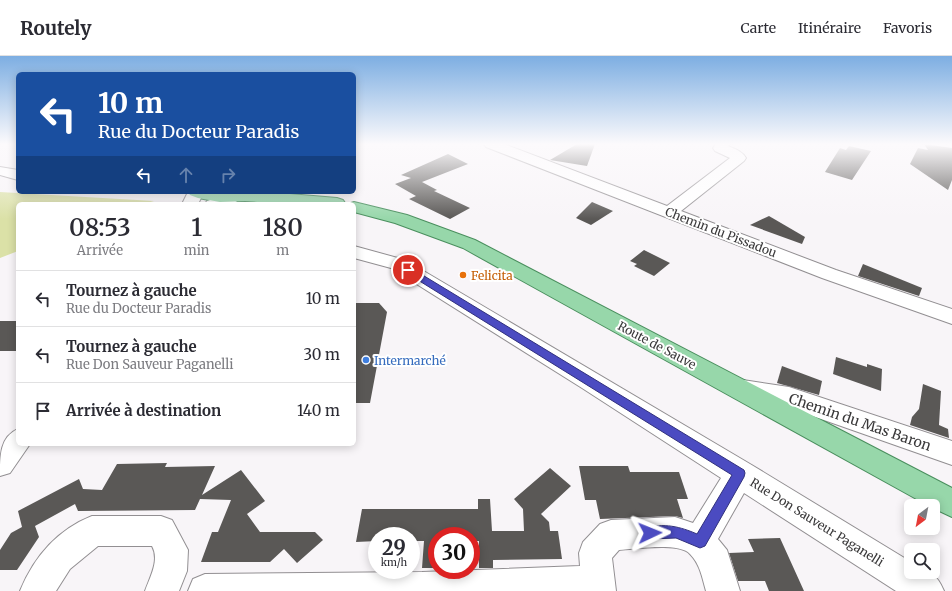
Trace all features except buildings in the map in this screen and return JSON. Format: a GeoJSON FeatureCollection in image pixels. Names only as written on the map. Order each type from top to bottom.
{"type":"FeatureCollection","features":[{"type":"Feature","properties":{"kind":"main road","name":"Route de Sauve"},"geometry":{"type":"LineString","coordinates":[[203,194],[217,198],[239,197],[305,202]]}},
{"type":"Feature","properties":{"kind":"main road"},"geometry":{"type":"LineString","coordinates":[[239,197],[253,194]]}},
{"type":"Feature","properties":{"kind":"main road","name":"Route de Sauve"},"geometry":{"type":"LineString","coordinates":[[309,194],[335,202]]}},
{"type":"Feature","properties":{"kind":"main road","name":"Route de Sauve"},"geometry":{"type":"LineString","coordinates":[[356,208],[401,219],[468,244],[952,503]]}},
{"type":"Feature","properties":{"kind":"street","name":"Chemin du Pissadou"},"geometry":{"type":"LineString","coordinates":[[557,169],[829,274],[952,317]]}},
{"type":"Feature","properties":{"kind":"street"},"geometry":{"type":"LineString","coordinates":[[670,212],[724,169]]}},
{"type":"Feature","properties":{"kind":"street"},"geometry":{"type":"LineString","coordinates":[[0,171],[16,175]]}},
{"type":"Feature","properties":{"kind":"street"},"geometry":{"type":"LineString","coordinates":[[220,202],[239,197]]}},
{"type":"Feature","properties":{"kind":"street","name":"Rue Don Sauveur Paganelli"},"geometry":{"type":"LineString","coordinates":[[356,253],[398,264],[740,473],[927,591]]}},
{"type":"Feature","properties":{"kind":"street","name":"Chemin du Mas Baron"},"geometry":{"type":"LineString","coordinates":[[743,390],[789,397],[952,454]]}},
{"type":"Feature","properties":{"kind":"street"},"geometry":{"type":"LineString","coordinates":[[0,464],[16,443]]}},
{"type":"Feature","properties":{"kind":"street"},"geometry":{"type":"LineString","coordinates":[[700,541],[740,473]]}},
{"type":"Feature","properties":{"kind":"street"},"geometry":{"type":"LineString","coordinates":[[37,591],[58,557],[92,531],[161,531],[172,550],[170,571],[162,591]]}},
{"type":"Feature","properties":{"kind":"street"},"geometry":{"type":"LineString","coordinates":[[205,591],[598,586],[595,553],[611,535],[676,532],[700,541],[715,562],[723,591]]}},
{"type":"Feature","properties":{"kind":"green space"},"geometry":{"type":"Polygon","coordinates":[[[0,192],[154,201],[16,202],[16,252],[0,258],[0,192]]]}},
{"type":"Feature","properties":{"kind":"place","name":"Felicita"},"geometry":{"type":"Point","coordinates":[463,275]}},
{"type":"Feature","properties":{"kind":"place","name":"Intermarché"},"geometry":{"type":"Point","coordinates":[366,360]}},
{"type":"Feature","properties":{"kind":"route"},"geometry":{"type":"LineString","coordinates":[[408,270],[740,473],[700,541],[676,532],[650,533]]}}]}
